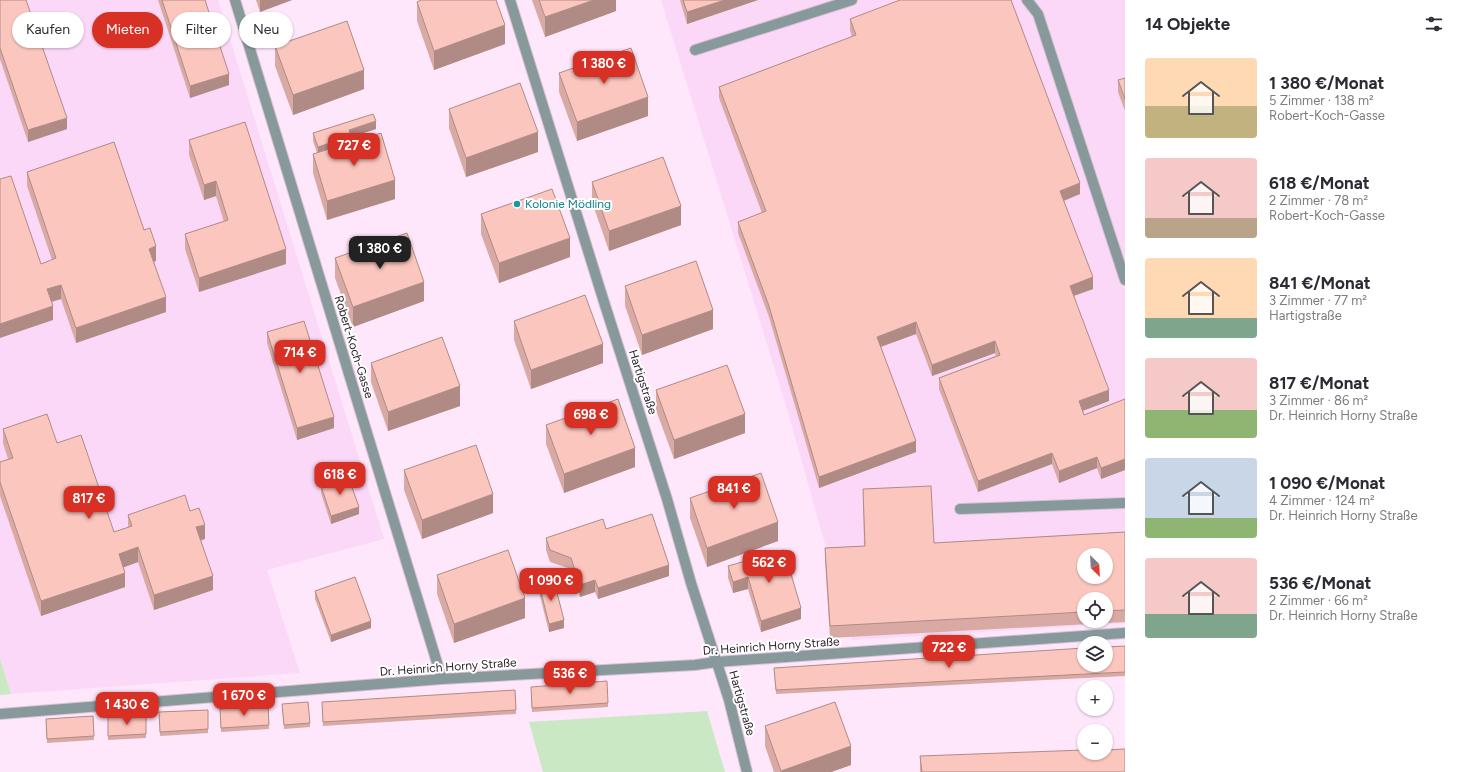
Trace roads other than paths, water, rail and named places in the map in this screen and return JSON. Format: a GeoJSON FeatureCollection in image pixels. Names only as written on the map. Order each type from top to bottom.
{"type":"FeatureCollection","features":[{"type":"Feature","properties":{"kind":"street","name":"Robert-Koch-Gasse"},"geometry":{"type":"LineString","coordinates":[[236,0],[442,679]]}},
{"type":"Feature","properties":{"kind":"street","name":"Hartigstraße"},"geometry":{"type":"LineString","coordinates":[[510,0],[729,700],[748,772]]}},
{"type":"Feature","properties":{"kind":"street"},"geometry":{"type":"LineString","coordinates":[[695,50],[852,0]]}},
{"type":"Feature","properties":{"kind":"street"},"geometry":{"type":"LineString","coordinates":[[1027,0],[1038,14],[1125,280]]}},
{"type":"Feature","properties":{"kind":"street"},"geometry":{"type":"LineString","coordinates":[[960,509],[1125,503]]}},
{"type":"Feature","properties":{"kind":"street","name":"Dr. Heinrich Horny Straße"},"geometry":{"type":"LineString","coordinates":[[0,714],[442,679],[695,665],[716,662],[1125,634]]}},
{"type":"Feature","properties":{"kind":"place","name":"Kolonie Mödling"},"geometry":{"type":"Point","coordinates":[517,204]}}]}
